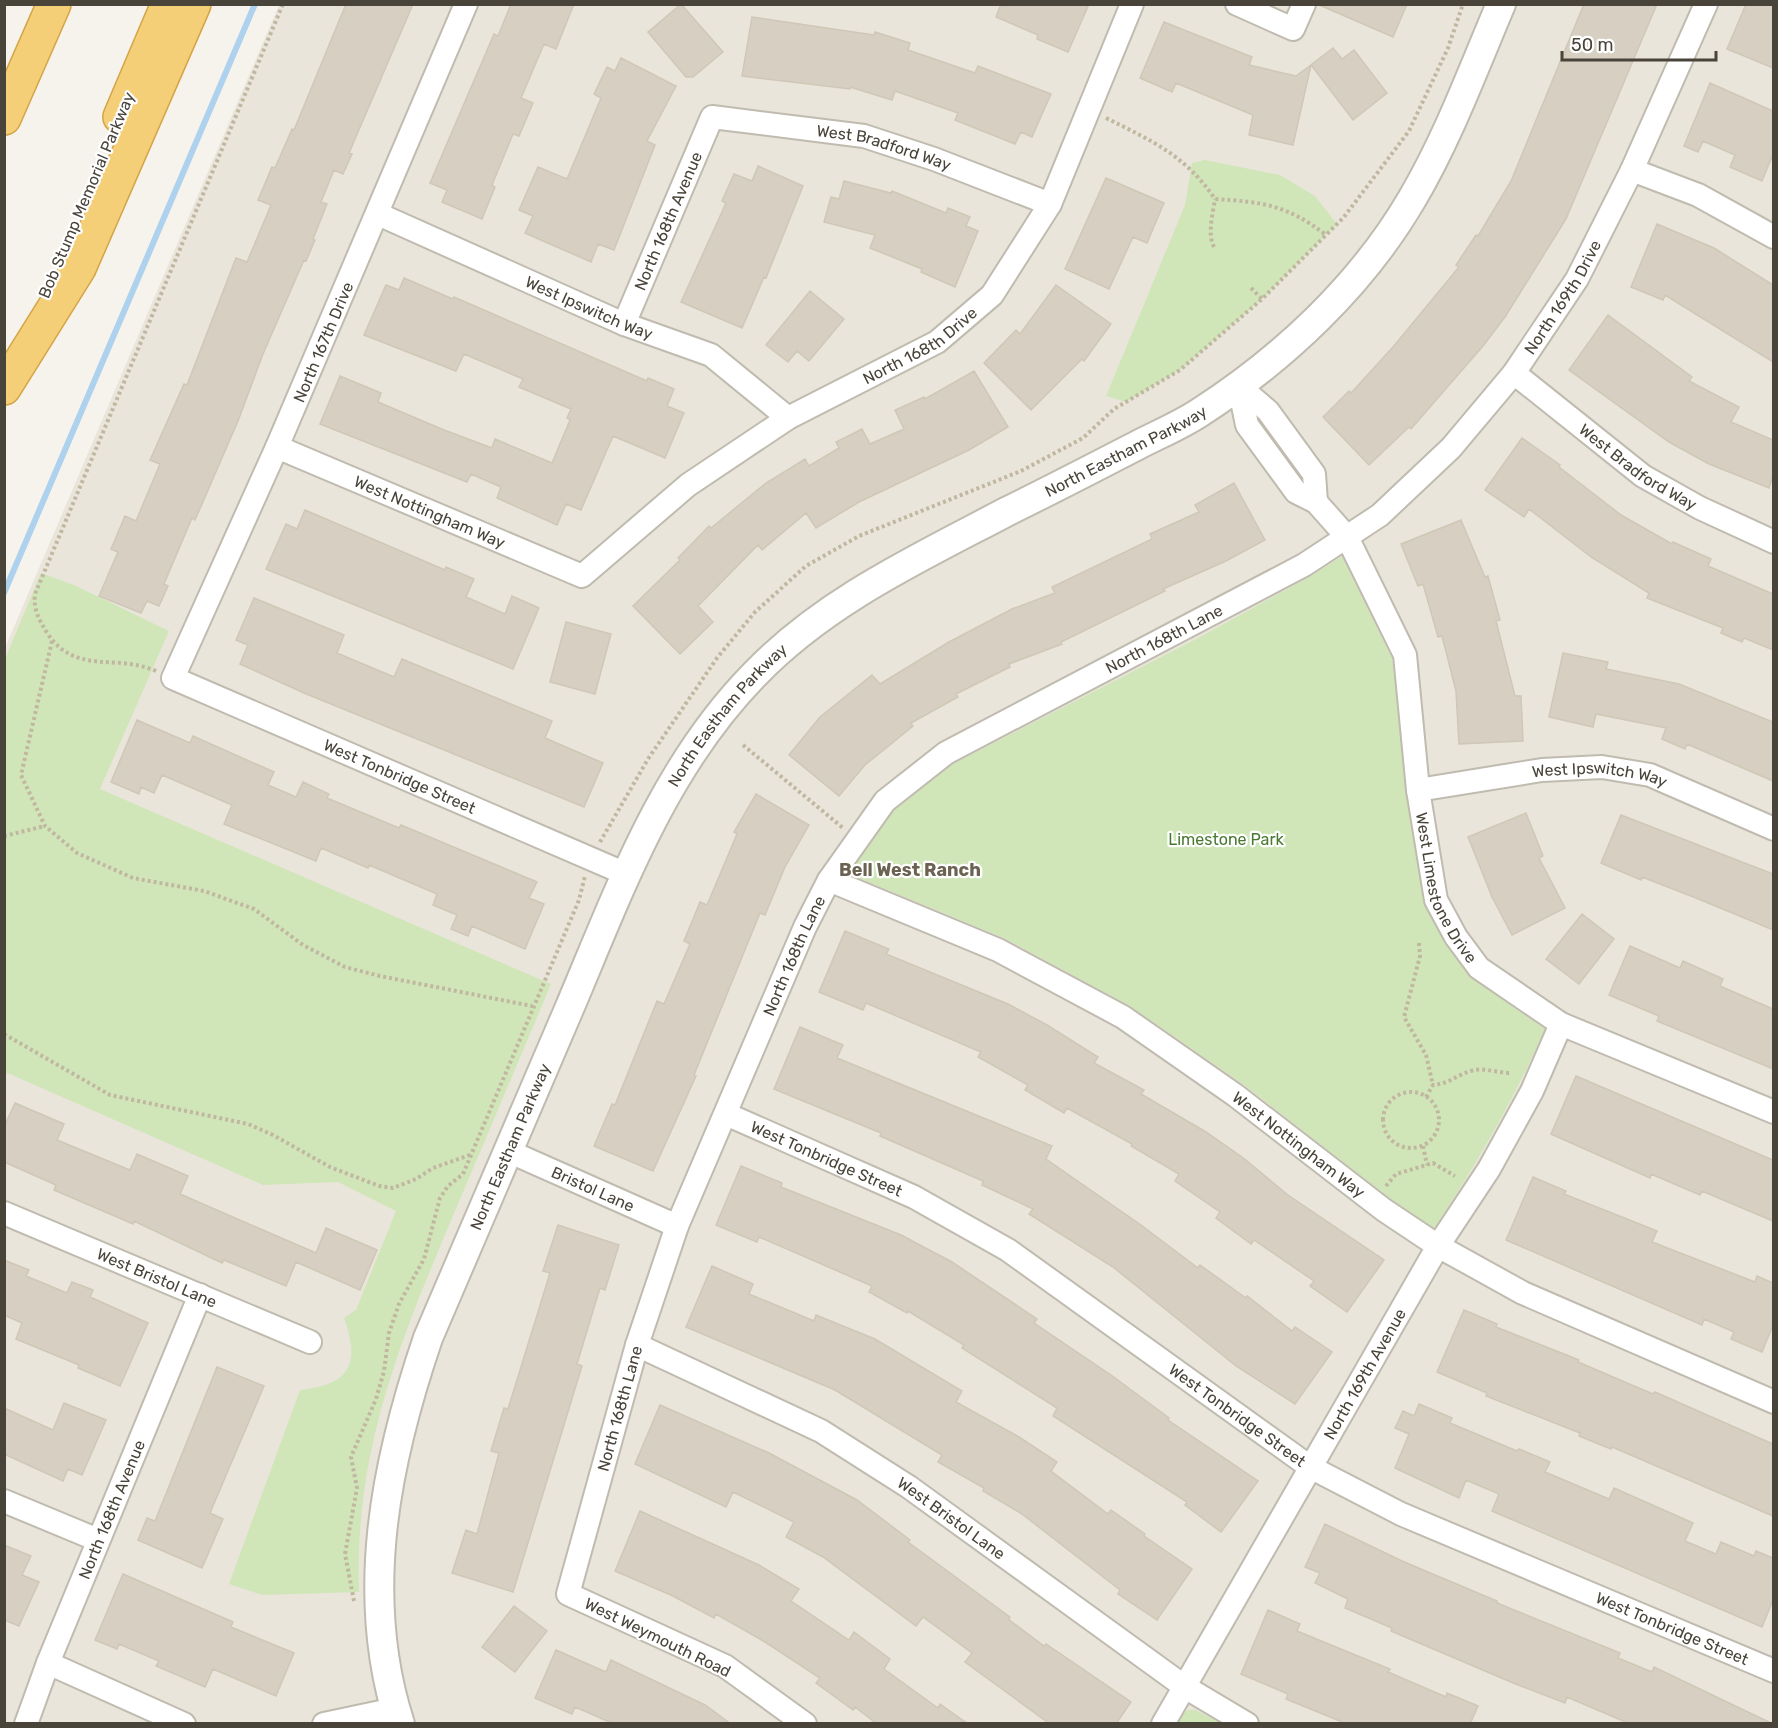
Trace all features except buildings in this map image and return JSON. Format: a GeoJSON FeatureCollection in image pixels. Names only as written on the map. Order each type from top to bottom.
{"type":"FeatureCollection","features":[{"type":"Feature","properties":{"kind":"highway"},"geometry":{"type":"LineString","coordinates":[[4,118],[54,4]]}},
{"type":"Feature","properties":{"kind":"highway","name":"Bob Stump Memorial Parkway"},"geometry":{"type":"LineString","coordinates":[[4,387],[168,4]]}},
{"type":"Feature","properties":{"kind":"highway"},"geometry":{"type":"LineString","coordinates":[[4,387],[79,268],[194,4]]}},
{"type":"Feature","properties":{"kind":"street","name":"North 167th Drive"},"geometry":{"type":"LineString","coordinates":[[173,678],[277,447],[466,4]]}},
{"type":"Feature","properties":{"kind":"street","name":"North 168th Drive"},"geometry":{"type":"LineString","coordinates":[[582,576],[688,485],[788,418],[937,342],[992,295],[1050,204],[1132,4]]}},
{"type":"Feature","properties":{"kind":"street"},"geometry":{"type":"LineString","coordinates":[[1237,4],[1293,29],[1304,4]]}},
{"type":"Feature","properties":{"kind":"street","name":"North Eastham Parkway"},"geometry":{"type":"LineString","coordinates":[[397,1716],[384,1643],[379,1591],[381,1527],[390,1471],[412,1386],[428,1338],[626,874],[678,771],[705,731],[753,675],[817,619],[917,559],[1194,417],[1239,386],[1290,345],[1331,304],[1391,230],[1432,163],[1501,4]]}},
{"type":"Feature","properties":{"kind":"street","name":"North 169th Drive"},"geometry":{"type":"LineString","coordinates":[[1347,537],[1380,515],[1451,448],[1514,373],[1577,279],[1632,170],[1706,4]]}},
{"type":"Feature","properties":{"kind":"street","name":"West Bradford Way"},"geometry":{"type":"LineString","coordinates":[[712,117],[864,136],[934,159],[1050,204]]}},
{"type":"Feature","properties":{"kind":"street","name":"North 168th Avenue"},"geometry":{"type":"LineString","coordinates":[[624,324],[712,117]]}},
{"type":"Feature","properties":{"kind":"street"},"geometry":{"type":"LineString","coordinates":[[1632,170],[1698,195],[1773,237]]}},
{"type":"Feature","properties":{"kind":"street","name":"West Ipswitch Way"},"geometry":{"type":"LineString","coordinates":[[378,213],[624,324],[711,355],[788,418]]}},
{"type":"Feature","properties":{"kind":"street","name":"West Bradford Way"},"geometry":{"type":"LineString","coordinates":[[1514,373],[1643,476],[1700,508],[1773,542]]}},
{"type":"Feature","properties":{"kind":"street","name":"West Limestone Drive"},"geometry":{"type":"LineString","coordinates":[[1239,386],[1268,411],[1314,474],[1316,502],[1347,537],[1405,655],[1418,790],[1437,900],[1456,937],[1479,968],[1561,1024],[1773,1112]]}},
{"type":"Feature","properties":{"kind":"street","name":"West Nottingham Way"},"geometry":{"type":"LineString","coordinates":[[277,447],[582,576]]}},
{"type":"Feature","properties":{"kind":"street","name":"North 168th Lane"},"geometry":{"type":"LineString","coordinates":[[568,1594],[637,1346],[677,1226],[805,927],[829,880],[885,801],[946,753],[1194,626],[1304,565],[1347,537]]}},
{"type":"Feature","properties":{"kind":"street","name":"West Tonbridge Street"},"geometry":{"type":"LineString","coordinates":[[173,678],[626,874]]}},
{"type":"Feature","properties":{"kind":"street","name":"West Ipswitch Way"},"geometry":{"type":"LineString","coordinates":[[1418,790],[1542,770],[1602,766],[1650,775],[1773,829]]}},
{"type":"Feature","properties":{"kind":"street","name":"West Nottingham Way"},"geometry":{"type":"LineString","coordinates":[[829,880],[998,950],[1123,1017],[1235,1095],[1384,1210],[1438,1246],[1523,1293],[1773,1401]]}},
{"type":"Feature","properties":{"kind":"street","name":"North 169th Avenue"},"geometry":{"type":"LineString","coordinates":[[1163,1724],[1438,1246],[1489,1169],[1532,1091],[1561,1024]]}},
{"type":"Feature","properties":{"kind":"street","name":"West Tonbridge Street"},"geometry":{"type":"LineString","coordinates":[[726,1114],[914,1197],[1008,1250],[1310,1467],[1401,1514],[1773,1671]]}},
{"type":"Feature","properties":{"kind":"street","name":"Bristol Lane"},"geometry":{"type":"LineString","coordinates":[[508,1151],[677,1226]]}},
{"type":"Feature","properties":{"kind":"street","name":"West Bristol Lane"},"geometry":{"type":"LineString","coordinates":[[4,1213],[310,1342]]}},
{"type":"Feature","properties":{"kind":"street","name":"North 168th Avenue"},"geometry":{"type":"LineString","coordinates":[[26,1724],[48,1663],[200,1295]]}},
{"type":"Feature","properties":{"kind":"street","name":"West Bristol Lane"},"geometry":{"type":"LineString","coordinates":[[637,1346],[821,1431],[909,1487],[1185,1687],[1247,1724]]}},
{"type":"Feature","properties":{"kind":"street"},"geometry":{"type":"LineString","coordinates":[[4,1501],[98,1540]]}},
{"type":"Feature","properties":{"kind":"street","name":"West Weymouth Road"},"geometry":{"type":"LineString","coordinates":[[568,1594],[725,1666],[805,1724]]}},
{"type":"Feature","properties":{"kind":"street"},"geometry":{"type":"LineString","coordinates":[[48,1663],[184,1724]]}},
{"type":"Feature","properties":{"kind":"street"},"geometry":{"type":"LineString","coordinates":[[324,1724],[397,1716]]}},
{"type":"Feature","properties":{"kind":"path"},"geometry":{"type":"LineString","coordinates":[[173,678],[150,668],[82,660],[63,652],[52,641],[35,612],[34,594],[284,4]]}},
{"type":"Feature","properties":{"kind":"path"},"geometry":{"type":"LineString","coordinates":[[355,1606],[345,1554],[357,1488],[351,1457],[384,1371],[389,1333],[399,1304],[424,1259],[440,1198],[448,1186],[463,1174],[579,900],[591,859],[648,759],[717,658],[755,612],[806,566],[859,536],[1022,471],[1083,438],[1114,409],[1180,370],[1262,299],[1344,217],[1409,131],[1448,48],[1463,4]]}},
{"type":"Feature","properties":{"kind":"path"},"geometry":{"type":"LineString","coordinates":[[1106,118],[1173,153],[1191,169],[1215,199],[1212,219],[1214,247]]}},
{"type":"Feature","properties":{"kind":"path"},"geometry":{"type":"LineString","coordinates":[[1215,199],[1263,202],[1304,218],[1326,235]]}},
{"type":"Feature","properties":{"kind":"path"},"geometry":{"type":"LineString","coordinates":[[1251,288],[1262,299]]}},
{"type":"Feature","properties":{"kind":"path"},"geometry":{"type":"LineString","coordinates":[[52,641],[21,775],[45,826],[77,853],[133,878],[204,891],[254,909],[303,945],[345,966],[380,976],[533,1006]]}},
{"type":"Feature","properties":{"kind":"path"},"geometry":{"type":"LineString","coordinates":[[743,744],[857,840]]}},
{"type":"Feature","properties":{"kind":"path"},"geometry":{"type":"LineString","coordinates":[[4,836],[45,826]]}},
{"type":"Feature","properties":{"kind":"path"},"geometry":{"type":"LineString","coordinates":[[1419,943],[1420,956],[1404,1017],[1426,1055],[1433,1085],[1426,1097]]}},
{"type":"Feature","properties":{"kind":"path"},"geometry":{"type":"LineString","coordinates":[[4,1034],[110,1095],[248,1124],[273,1135],[330,1167],[379,1186],[393,1188],[433,1168],[471,1154]]}},
{"type":"Feature","properties":{"kind":"path"},"geometry":{"type":"LineString","coordinates":[[1433,1085],[1445,1084],[1476,1070],[1512,1073]]}},
{"type":"Feature","properties":{"kind":"path"},"geometry":{"type":"LineString","coordinates":[[1417,1093],[1426,1097],[1437,1110],[1436,1134],[1423,1146],[1404,1147],[1395,1143],[1384,1128],[1386,1109],[1399,1096],[1417,1093]]}},
{"type":"Feature","properties":{"kind":"path"},"geometry":{"type":"LineString","coordinates":[[1423,1146],[1427,1165]]}},
{"type":"Feature","properties":{"kind":"path"},"geometry":{"type":"LineString","coordinates":[[1386,1186],[1396,1174],[1434,1163],[1455,1176]]}},
{"type":"Feature","properties":{"kind":"shaded area","name":"Bell West Ranch"},"geometry":{"type":"Polygon","coordinates":[[[279,5],[1773,5],[1773,1723],[5,1724],[5,648],[279,5]]]}},
{"type":"Feature","properties":{"kind":"green space"},"geometry":{"type":"Polygon","coordinates":[[[1205,160],[1280,175],[1315,196],[1337,224],[1262,299],[1180,370],[1126,402],[1106,396],[1185,205],[1192,163],[1205,160]]]}},
{"type":"Feature","properties":{"kind":"green space","name":"Limestone Park"},"geometry":{"type":"Polygon","coordinates":[[[1342,556],[1392,659],[1411,784],[1435,913],[1469,976],[1545,1029],[1494,1131],[1434,1228],[1392,1200],[1243,1084],[1130,1006],[1004,938],[849,874],[894,810],[953,764],[1200,637],[1311,576],[1342,556]]]}},
{"type":"Feature","properties":{"kind":"green space"},"geometry":{"type":"Polygon","coordinates":[[[41,573],[74,585],[169,631],[100,789],[551,984],[417,1305],[385,1396],[364,1491],[359,1540],[359,1592],[262,1595],[229,1584],[300,1390],[330,1383],[347,1370],[351,1348],[344,1318],[356,1310],[396,1211],[338,1182],[263,1185],[5,1072],[5,659],[41,573]]]}},
{"type":"Feature","properties":{"kind":"green space"},"geometry":{"type":"Polygon","coordinates":[[[1188,1710],[1195,1710],[1221,1723],[1176,1724],[1182,1714],[1188,1710]]]}},
{"type":"Feature","properties":{"kind":"waterway"},"geometry":{"type":"LineString","coordinates":[[4,593],[255,4]]}},
{"type":"Feature","properties":{"kind":"district","name":"Bell West Ranch"},"geometry":{"type":"Point","coordinates":[910,870]}}]}
